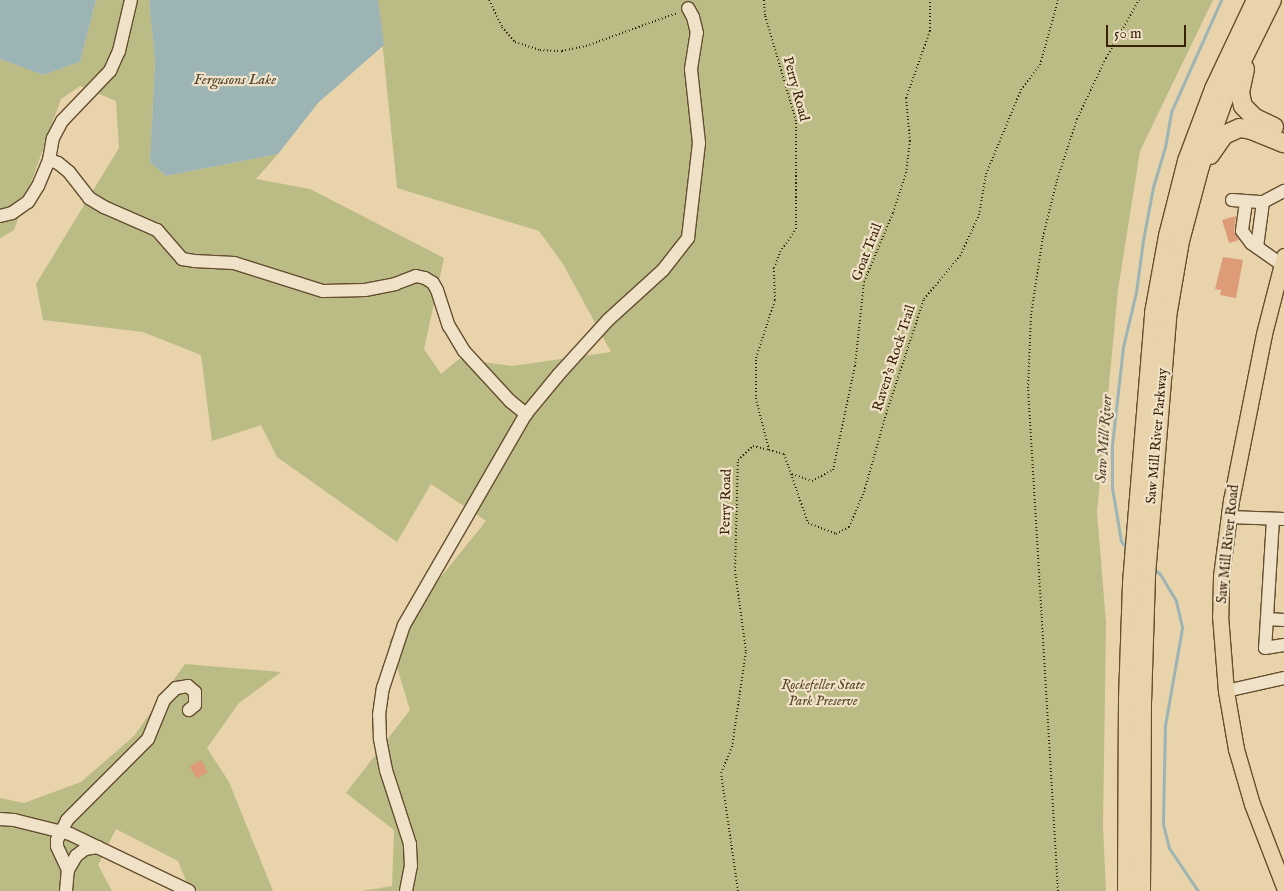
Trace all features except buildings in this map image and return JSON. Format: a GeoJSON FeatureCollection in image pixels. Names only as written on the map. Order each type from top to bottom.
{"type":"FeatureCollection","features":[{"type":"Feature","properties":{"kind":"highway","name":"Saw Mill River Parkway"},"geometry":{"type":"LineString","coordinates":[[1142,550],[1150,351],[1160,274],[1187,161],[1200,124],[1230,53],[1256,0]]}},
{"type":"Feature","properties":{"kind":"highway","name":"Saw Mill River Parkway"},"geometry":{"type":"LineString","coordinates":[[1127,891],[1128,699],[1167,317],[1189,204],[1212,129],[1238,67],[1272,0]]}},
{"type":"Feature","properties":{"kind":"highway"},"geometry":{"type":"LineString","coordinates":[[1259,23],[1242,81],[1240,97],[1243,106],[1254,118],[1284,132]]}},
{"type":"Feature","properties":{"kind":"highway"},"geometry":{"type":"LineString","coordinates":[[1189,204],[1215,145],[1229,132],[1240,128],[1251,130],[1284,143]]}},
{"type":"Feature","properties":{"kind":"highway","name":"Saw Mill River Parkway"},"geometry":{"type":"LineString","coordinates":[[1140,571],[1142,713],[1141,891]]}},
{"type":"Feature","properties":{"kind":"main road","name":"Saw Mill River Road"},"geometry":{"type":"LineString","coordinates":[[1283,260],[1264,334],[1228,517],[1221,576],[1220,615],[1226,691],[1236,749],[1246,786],[1284,887]]}},
{"type":"Feature","properties":{"kind":"street"},"geometry":{"type":"LineString","coordinates":[[0,216],[12,213],[28,202],[38,186],[49,160],[53,138],[62,121],[110,71],[119,51],[131,0]]}},
{"type":"Feature","properties":{"kind":"street"},"geometry":{"type":"LineString","coordinates":[[406,891],[411,866],[410,844],[386,770],[378,715],[383,688],[404,625],[526,414],[596,333],[663,270],[688,238],[699,143],[691,69],[697,33],[693,17],[688,8]]}},
{"type":"Feature","properties":{"kind":"street"},"geometry":{"type":"LineString","coordinates":[[49,160],[58,163],[68,172],[89,198],[104,207],[157,230],[182,258],[194,261],[234,262],[324,291],[365,290],[395,284],[416,276],[425,278],[437,290],[449,326],[464,351],[510,401],[526,414]]}},
{"type":"Feature","properties":{"kind":"street"},"geometry":{"type":"LineString","coordinates":[[1232,200],[1262,202],[1284,191]]}},
{"type":"Feature","properties":{"kind":"street"},"geometry":{"type":"LineString","coordinates":[[1246,202],[1242,231],[1257,247],[1283,260]]}},
{"type":"Feature","properties":{"kind":"street"},"geometry":{"type":"LineString","coordinates":[[1257,247],[1262,202]]}},
{"type":"Feature","properties":{"kind":"street"},"geometry":{"type":"LineString","coordinates":[[1228,517],[1279,519],[1264,648],[1284,645]]}},
{"type":"Feature","properties":{"kind":"street"},"geometry":{"type":"LineString","coordinates":[[1267,619],[1284,620]]}},
{"type":"Feature","properties":{"kind":"street"},"geometry":{"type":"LineString","coordinates":[[1226,691],[1284,678]]}},
{"type":"Feature","properties":{"kind":"street"},"geometry":{"type":"LineString","coordinates":[[68,870],[57,846],[60,832],[74,810],[148,739],[164,700],[176,688],[188,686],[195,692],[194,705],[189,710]]}},
{"type":"Feature","properties":{"kind":"street"},"geometry":{"type":"LineString","coordinates":[[0,819],[14,820],[60,832],[98,847],[189,891]]}},
{"type":"Feature","properties":{"kind":"street"},"geometry":{"type":"LineString","coordinates":[[66,891],[68,870],[76,856],[85,849],[98,847]]}},
{"type":"Feature","properties":{"kind":"path"},"geometry":{"type":"LineString","coordinates":[[489,0],[502,28],[515,42],[540,50],[562,51],[586,46],[688,8]]}},
{"type":"Feature","properties":{"kind":"path","name":"Perry Road"},"geometry":{"type":"LineString","coordinates":[[738,891],[721,773],[732,747],[746,651],[735,571],[736,480],[738,460],[753,446],[769,450],[756,399],[756,358],[775,300],[774,268],[780,252],[796,229],[796,121],[765,15],[764,0]]}},
{"type":"Feature","properties":{"kind":"path","name":"Goat Trail"},"geometry":{"type":"LineString","coordinates":[[792,474],[812,481],[833,470],[855,366],[864,282],[893,213],[906,173],[910,141],[906,98],[930,31],[930,0]]}},
{"type":"Feature","properties":{"kind":"path","name":"Raven's Rock Trail"},"geometry":{"type":"LineString","coordinates":[[769,450],[784,454],[808,523],[836,534],[849,527],[864,492],[924,299],[960,256],[979,215],[986,174],[1021,90],[1040,66],[1058,0]]}},
{"type":"Feature","properties":{"kind":"path"},"geometry":{"type":"LineString","coordinates":[[1058,891],[1028,388],[1031,315],[1042,238],[1057,180],[1077,119],[1106,58],[1139,0]]}},
{"type":"Feature","properties":{"kind":"green space","name":"Rockefeller State Park Preserve"},"geometry":{"type":"Polygon","coordinates":[[[96,0],[149,0],[155,61],[150,162],[166,176],[278,154],[256,179],[310,189],[444,258],[424,349],[441,374],[459,359],[512,366],[611,352],[563,264],[539,231],[397,188],[378,0],[1213,0],[1140,151],[1118,290],[1097,512],[1106,623],[1103,827],[1106,891],[362,891],[392,886],[394,830],[346,793],[410,710],[389,641],[486,521],[431,484],[397,542],[277,457],[261,425],[212,441],[201,355],[143,332],[43,320],[36,284],[119,148],[116,101],[80,86],[61,99],[14,230],[0,238],[0,59],[43,75],[80,62],[96,0]]]}},
{"type":"Feature","properties":{"kind":"green space"},"geometry":{"type":"Polygon","coordinates":[[[185,664],[281,672],[239,703],[207,748],[229,782],[273,891],[190,891],[178,861],[116,829],[98,865],[112,891],[0,891],[0,798],[24,803],[81,782],[134,736],[185,664]]]}},
{"type":"Feature","properties":{"kind":"water"},"geometry":{"type":"Polygon","coordinates":[[[0,0],[96,0],[80,62],[43,75],[0,59],[0,0]]]}},
{"type":"Feature","properties":{"kind":"water","name":"Fergusons Lake"},"geometry":{"type":"Polygon","coordinates":[[[149,0],[378,0],[384,45],[318,103],[278,154],[166,176],[150,162],[155,61],[149,0]]]}},
{"type":"Feature","properties":{"kind":"waterway","name":"Saw Mill River"},"geometry":{"type":"LineString","coordinates":[[1129,551],[1121,541],[1112,488],[1112,445],[1123,347],[1136,292],[1153,187],[1165,147],[1171,112],[1221,0]]}},
{"type":"Feature","properties":{"kind":"waterway","name":"Saw Mill River"},"geometry":{"type":"LineString","coordinates":[[1152,568],[1160,574],[1176,601],[1182,628],[1165,725],[1163,824],[1169,848],[1198,891]]}}]}
